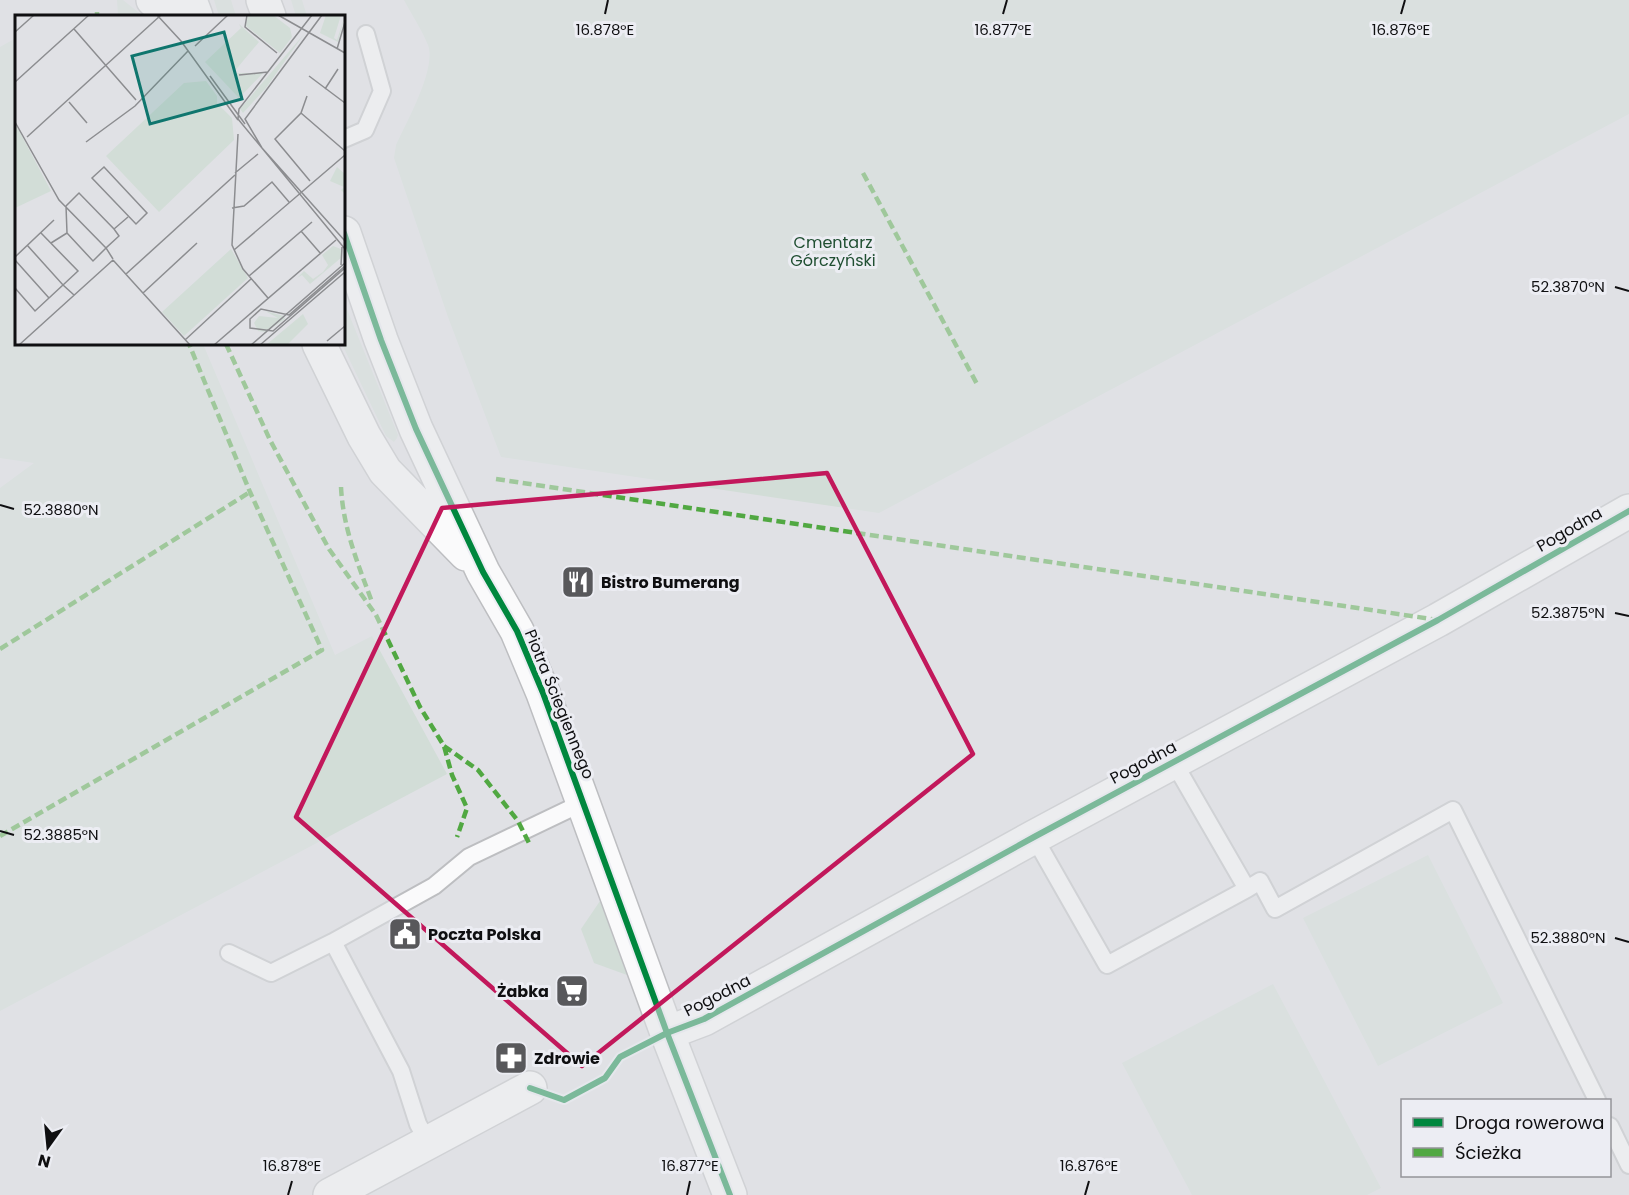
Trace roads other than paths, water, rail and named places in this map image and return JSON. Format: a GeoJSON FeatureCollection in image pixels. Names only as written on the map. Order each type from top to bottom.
{"type":"FeatureCollection","features":[{"type":"Feature","properties":{"kind":"street"},"geometry":{"type":"LineString","coordinates":[[153,0],[171,15]]}},
{"type":"Feature","properties":{"kind":"street"},"geometry":{"type":"LineString","coordinates":[[190,0],[196,15]]}},
{"type":"Feature","properties":{"kind":"street"},"geometry":{"type":"LineString","coordinates":[[263,0],[269,15]]}},
{"type":"Feature","properties":{"kind":"street","name":"Piotra Ściegiennego"},"geometry":{"type":"LineString","coordinates":[[345,236],[404,401],[483,572],[512,622],[526,652],[584,802],[667,1033],[730,1195]]}},
{"type":"Feature","properties":{"kind":"street","name":"Piotra Ściegiennego"},"geometry":{"type":"LineString","coordinates":[[319,345],[364,435],[385,471],[483,572]]}},
{"type":"Feature","properties":{"kind":"street","name":"Pogodna"},"geometry":{"type":"LineString","coordinates":[[667,1033],[704,1019],[1173,761],[1438,620],[1629,511]]}},
{"type":"Feature","properties":{"kind":"street"},"geometry":{"type":"LineString","coordinates":[[330,1195],[530,1088]]}},
{"type":"Feature","properties":{"kind":"lane"},"geometry":{"type":"LineString","coordinates":[[345,139],[365,130],[382,91],[366,34]]}},
{"type":"Feature","properties":{"kind":"lane"},"geometry":{"type":"LineString","coordinates":[[1173,761],[1247,889]]}},
{"type":"Feature","properties":{"kind":"lane"},"geometry":{"type":"LineString","coordinates":[[229,953],[271,973],[333,942],[434,886],[469,857],[584,802]]}},
{"type":"Feature","properties":{"kind":"lane"},"geometry":{"type":"LineString","coordinates":[[1034,837],[1107,966],[1260,881],[1275,909],[1453,810],[1596,1099]]}},
{"type":"Feature","properties":{"kind":"lane"},"geometry":{"type":"LineString","coordinates":[[333,942],[401,1071],[418,1124],[428,1142]]}},
{"type":"Feature","properties":{"kind":"lane"},"geometry":{"type":"LineString","coordinates":[[1611,1128],[1629,1165]]}},
{"type":"Feature","properties":{"kind":"place","name":"Bistro Bumerang"},"geometry":{"type":"Point","coordinates":[578,582]}},
{"type":"Feature","properties":{"kind":"place","name":"Poczta Polska"},"geometry":{"type":"Point","coordinates":[405,934]}},
{"type":"Feature","properties":{"kind":"place","name":"Żabka"},"geometry":{"type":"Point","coordinates":[572,991]}},
{"type":"Feature","properties":{"kind":"place","name":"Zdrowie"},"geometry":{"type":"Point","coordinates":[511,1058]}},
{"type":"Feature","properties":{"kind":"park label","name":"Cmentarz Górczyński"},"geometry":{"type":"Point","coordinates":[833,251]}}]}
